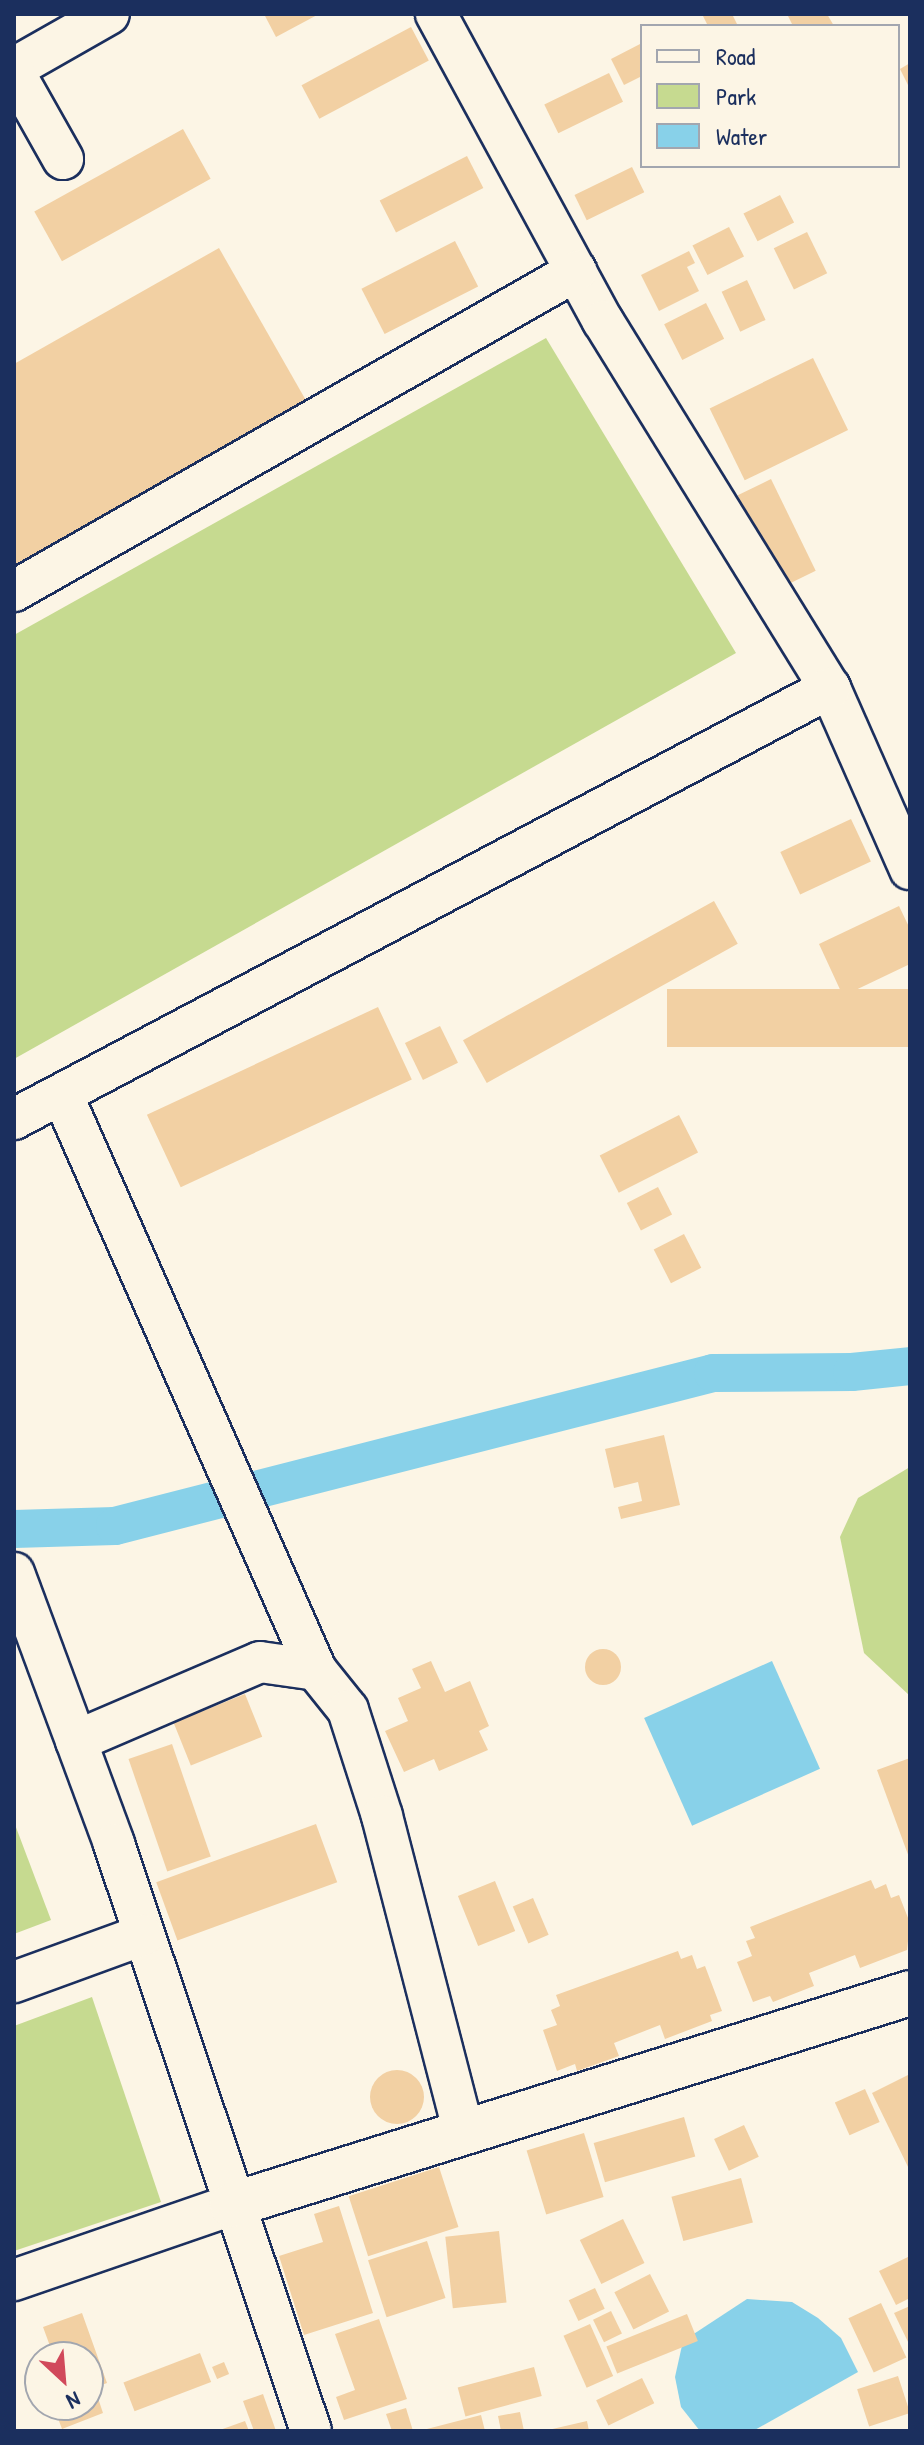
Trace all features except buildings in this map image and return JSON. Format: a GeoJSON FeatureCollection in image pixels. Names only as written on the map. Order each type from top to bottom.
{"type":"FeatureCollection","features":[{"type":"Feature","properties":{"kind":"street"},"geometry":{"type":"LineString","coordinates":[[63,159],[14,70],[109,14]]}},
{"type":"Feature","properties":{"kind":"street"},"geometry":{"type":"LineString","coordinates":[[436,14],[576,271],[830,688],[910,869]]}},
{"type":"Feature","properties":{"kind":"street"},"geometry":{"type":"LineString","coordinates":[[14,591],[576,271]]}},
{"type":"Feature","properties":{"kind":"street"},"geometry":{"type":"LineString","coordinates":[[14,1119],[830,688]]}},
{"type":"Feature","properties":{"kind":"street"},"geometry":{"type":"LineString","coordinates":[[62,1094],[316,1670],[348,1710],[382,1816],[464,2132]]}},
{"type":"Feature","properties":{"kind":"street"},"geometry":{"type":"LineString","coordinates":[[15,1575],[76,1741],[311,2431]]}},
{"type":"Feature","properties":{"kind":"street"},"geometry":{"type":"LineString","coordinates":[[76,1741],[260,1662],[316,1670]]}},
{"type":"Feature","properties":{"kind":"street"},"geometry":{"type":"LineString","coordinates":[[14,1982],[143,1935]]}},
{"type":"Feature","properties":{"kind":"street"},"geometry":{"type":"LineString","coordinates":[[14,2280],[232,2205],[910,1993]]}},
{"type":"Feature","properties":{"kind":"green space"},"geometry":{"type":"Polygon","coordinates":[[[546,338],[736,653],[14,1059],[14,635],[546,338]]]}},
{"type":"Feature","properties":{"kind":"green space"},"geometry":{"type":"Polygon","coordinates":[[[910,1467],[910,1696],[864,1653],[840,1537],[858,1498],[910,1467]]]}},
{"type":"Feature","properties":{"kind":"green space"},"geometry":{"type":"Polygon","coordinates":[[[14,1822],[51,1920],[14,1934],[14,1822]]]}},
{"type":"Feature","properties":{"kind":"green space"},"geometry":{"type":"Polygon","coordinates":[[[92,1997],[161,2202],[14,2251],[14,2026],[92,1997]]]}},
{"type":"Feature","properties":{"kind":"water"},"geometry":{"type":"Polygon","coordinates":[[[772,1661],[820,1769],[692,1826],[644,1718],[772,1661]]]}},
{"type":"Feature","properties":{"kind":"water"},"geometry":{"type":"Polygon","coordinates":[[[747,2299],[792,2302],[818,2318],[841,2338],[858,2372],[753,2431],[700,2431],[681,2407],[675,2377],[683,2341],[747,2299]]]}},
{"type":"Feature","properties":{"kind":"waterway"},"geometry":{"type":"LineString","coordinates":[[14,1529],[115,1526],[713,1373],[852,1372],[910,1366]]}}]}
